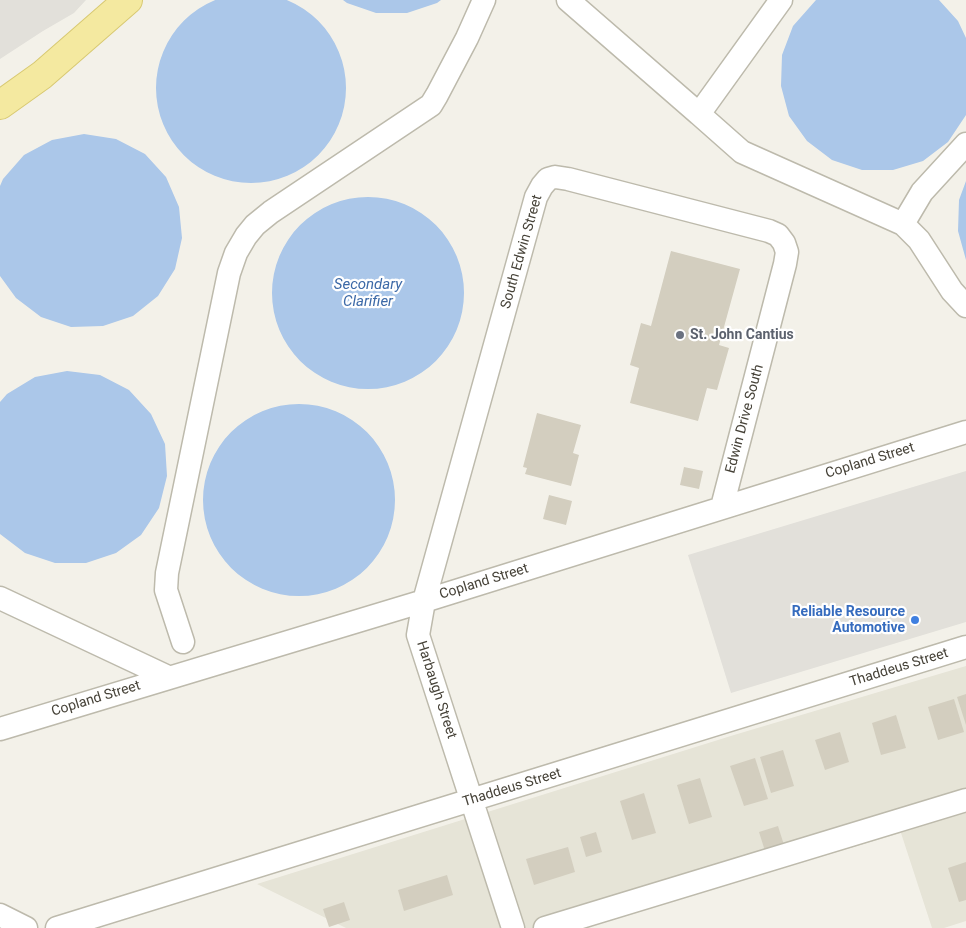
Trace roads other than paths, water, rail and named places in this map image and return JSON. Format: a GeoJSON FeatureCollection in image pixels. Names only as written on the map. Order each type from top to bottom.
{"type":"FeatureCollection","features":[{"type":"Feature","properties":{"kind":"main road"},"geometry":{"type":"LineString","coordinates":[[0,105],[42,75],[128,0]]}},
{"type":"Feature","properties":{"kind":"street"},"geometry":{"type":"LineString","coordinates":[[184,642],[166,590],[167,573],[229,273],[236,253],[255,225],[271,212],[431,105],[463,46],[484,0]]}},
{"type":"Feature","properties":{"kind":"street"},"geometry":{"type":"LineString","coordinates":[[568,0],[742,152],[903,224],[919,240],[952,291],[966,306]]}},
{"type":"Feature","properties":{"kind":"street"},"geometry":{"type":"LineString","coordinates":[[699,114],[781,0]]}},
{"type":"Feature","properties":{"kind":"street"},"geometry":{"type":"LineString","coordinates":[[903,224],[922,192],[966,144]]}},
{"type":"Feature","properties":{"kind":"street","name":"South Edwin Street"},"geometry":{"type":"LineString","coordinates":[[482,391],[536,198],[548,179],[555,177],[568,179],[700,213]]}},
{"type":"Feature","properties":{"kind":"street","name":"Edwin Drive South"},"geometry":{"type":"LineString","coordinates":[[700,213],[778,235],[784,243],[787,252],[722,507]]}},
{"type":"Feature","properties":{"kind":"street","name":"Harbaugh Street"},"geometry":{"type":"LineString","coordinates":[[482,391],[424,601],[418,635],[513,928]]}},
{"type":"Feature","properties":{"kind":"street","name":"Copland Street"},"geometry":{"type":"LineString","coordinates":[[0,729],[424,601],[966,432]]}},
{"type":"Feature","properties":{"kind":"street"},"geometry":{"type":"LineString","coordinates":[[0,598],[168,677]]}},
{"type":"Feature","properties":{"kind":"street","name":"Thaddeus Street"},"geometry":{"type":"LineString","coordinates":[[57,928],[966,647]]}},
{"type":"Feature","properties":{"kind":"street"},"geometry":{"type":"LineString","coordinates":[[545,928],[966,800]]}},
{"type":"Feature","properties":{"kind":"street"},"geometry":{"type":"LineString","coordinates":[[0,915],[26,928]]}},
{"type":"Feature","properties":{"kind":"water"},"geometry":{"type":"Polygon","coordinates":[[[242,-7],[260,-7],[279,-3],[296,4],[311,14],[325,28],[335,43],[342,60],[346,88],[342,116],[335,133],[325,148],[311,162],[296,172],[279,179],[260,183],[242,183],[223,179],[206,172],[191,162],[177,148],[167,133],[160,116],[156,97],[156,79],[160,60],[167,43],[177,28],[191,14],[206,4],[223,-3],[242,-7]]]}},
{"type":"Feature","properties":{"kind":"water"},"geometry":{"type":"Polygon","coordinates":[[[343,0],[441,0],[407,13],[376,13],[343,0]]]}},
{"type":"Feature","properties":{"kind":"water"},"geometry":{"type":"Polygon","coordinates":[[[816,0],[939,0],[958,21],[966,38],[966,115],[948,142],[923,161],[893,170],[862,170],[832,160],[807,141],[789,116],[781,86],[782,55],[793,26],[816,0]]]}},
{"type":"Feature","properties":{"kind":"water"},"geometry":{"type":"Polygon","coordinates":[[[84,134],[116,139],[145,154],[166,177],[179,207],[182,238],[175,269],[158,296],[133,316],[103,326],[71,327],[41,317],[16,298],[0,276],[0,186],[3,179],[24,155],[52,140],[84,134]]]}},
{"type":"Feature","properties":{"kind":"water"},"geometry":{"type":"Polygon","coordinates":[[[966,181],[966,260],[958,231],[959,200],[966,181]]]}},
{"type":"Feature","properties":{"kind":"water","name":"Secondary Clarifier"},"geometry":{"type":"Polygon","coordinates":[[[359,197],[377,197],[405,204],[421,213],[436,225],[448,240],[457,256],[464,284],[464,302],[457,330],[448,346],[436,361],[421,373],[405,382],[377,389],[359,389],[340,385],[323,378],[307,367],[294,354],[283,338],[276,321],[272,302],[272,284],[276,265],[283,248],[294,232],[307,219],[323,208],[340,201],[359,197]]]}},
{"type":"Feature","properties":{"kind":"water"},"geometry":{"type":"Polygon","coordinates":[[[67,371],[100,375],[129,390],[151,414],[165,444],[167,476],[159,508],[141,535],[116,553],[86,563],[55,563],[25,553],[0,534],[0,402],[7,394],[35,377],[67,371]]]}},
{"type":"Feature","properties":{"kind":"water"},"geometry":{"type":"Polygon","coordinates":[[[290,404],[308,404],[336,411],[352,420],[367,432],[379,447],[388,463],[395,491],[395,509],[388,537],[379,553],[367,568],[352,580],[336,589],[308,596],[290,596],[271,592],[254,585],[238,574],[225,561],[214,545],[207,528],[203,509],[203,491],[207,472],[214,455],[225,439],[238,426],[254,415],[271,408],[290,404]]]}},
{"type":"Feature","properties":{"kind":"place","name":"St. John Cantius"},"geometry":{"type":"Point","coordinates":[680,335]}},
{"type":"Feature","properties":{"kind":"place","name":"Reliable Resource Automotive"},"geometry":{"type":"Point","coordinates":[915,620]}}]}
